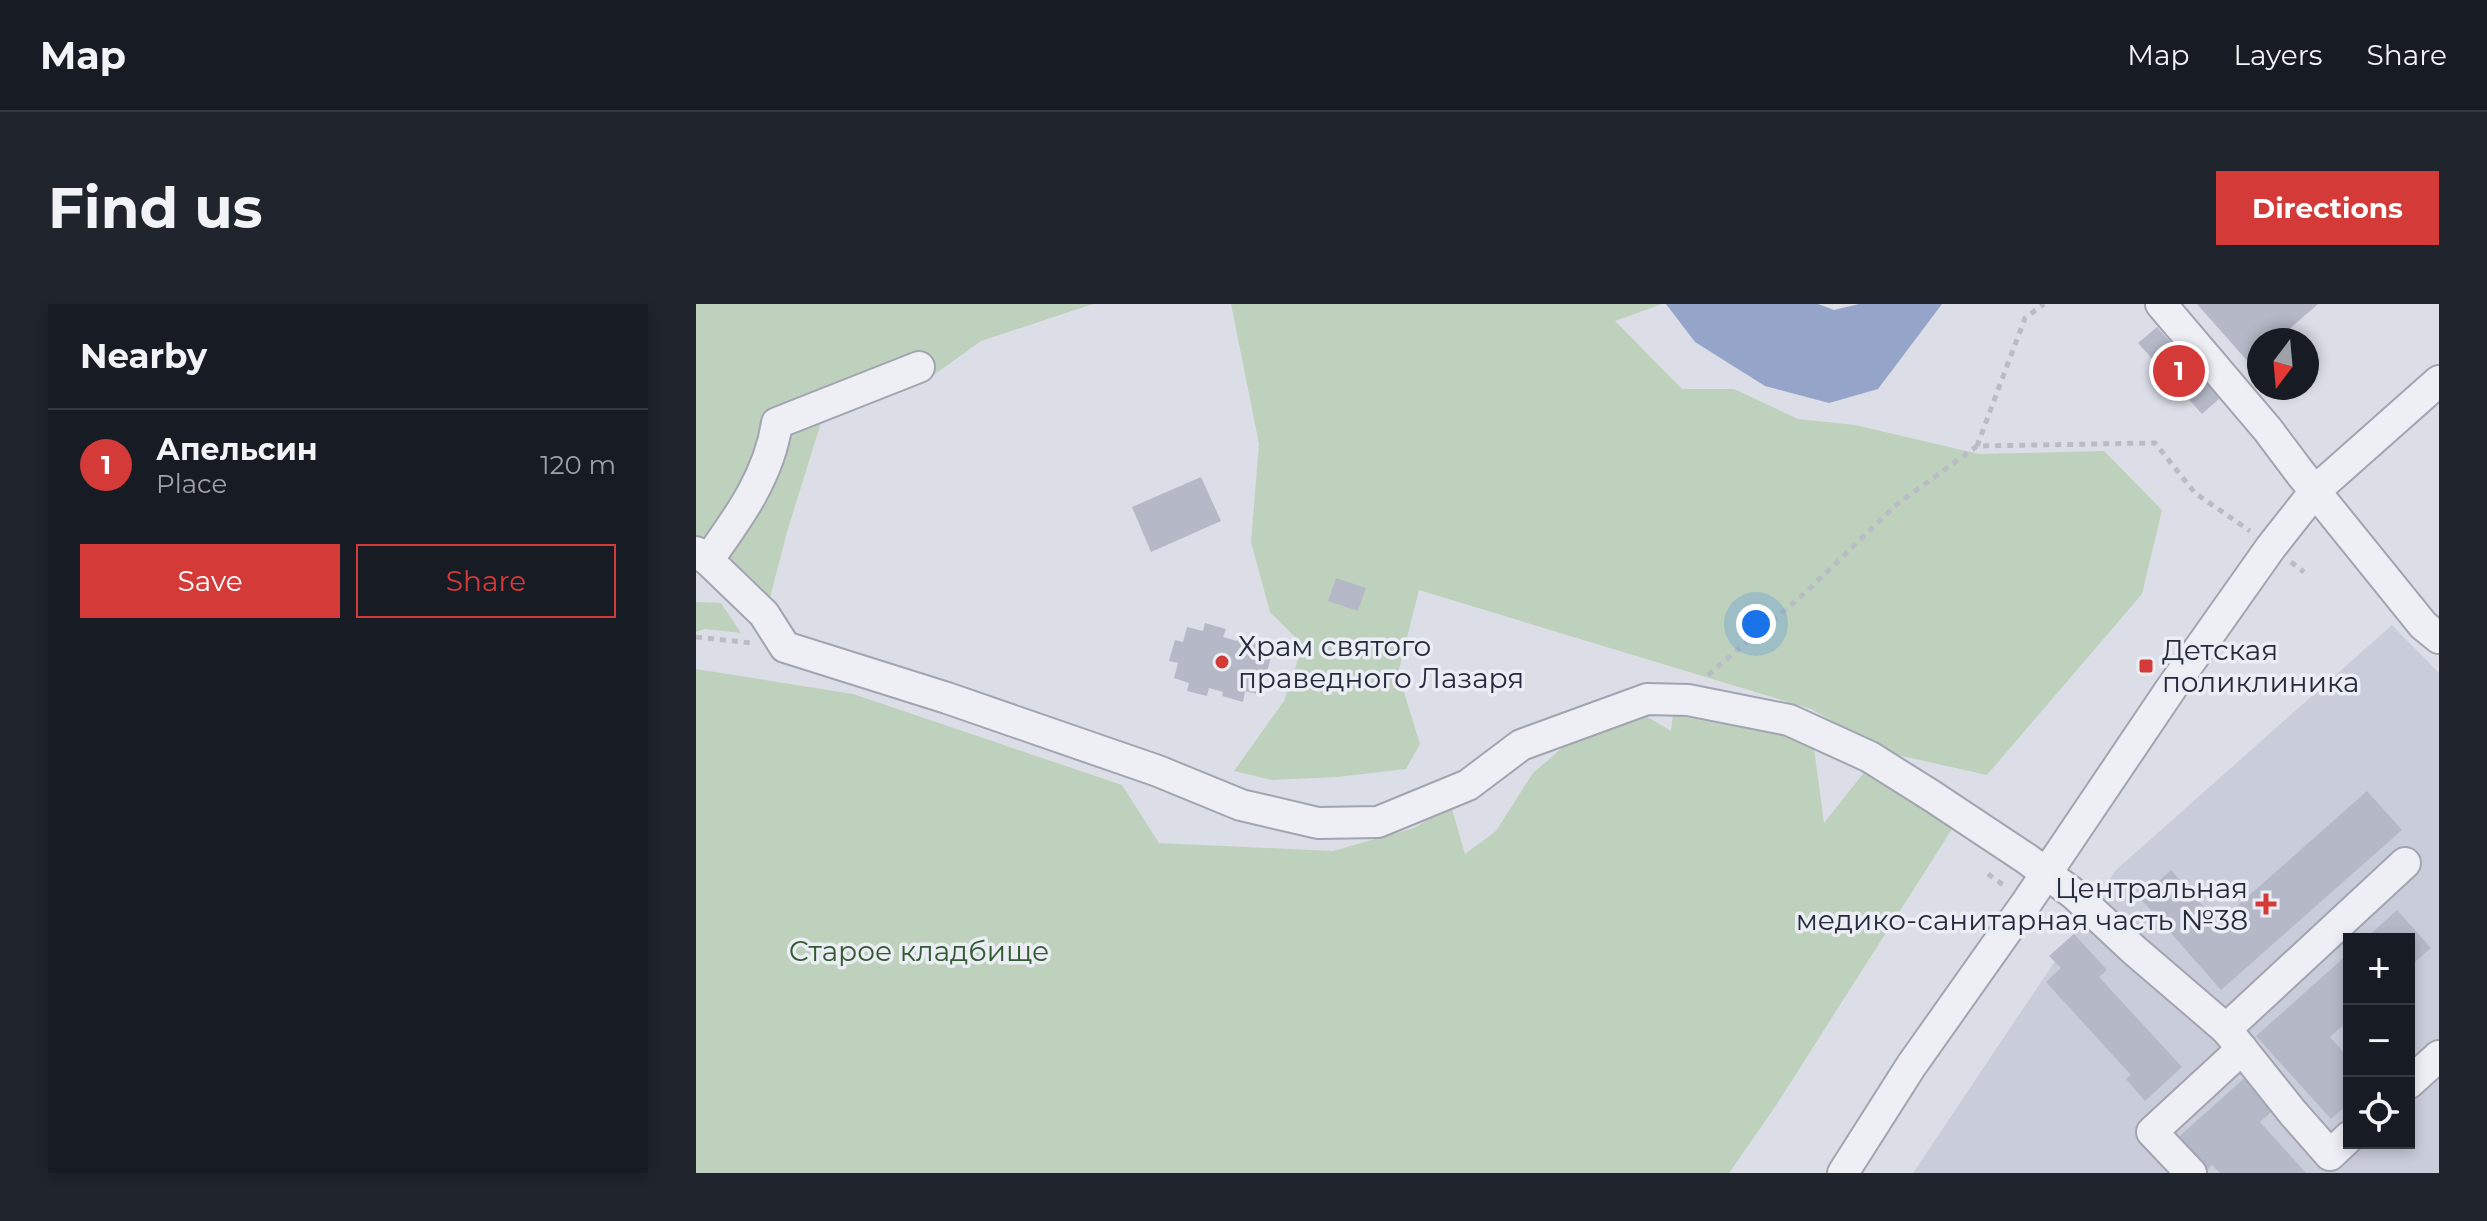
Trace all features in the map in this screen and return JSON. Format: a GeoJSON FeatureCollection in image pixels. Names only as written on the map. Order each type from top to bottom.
{"type":"FeatureCollection","features":[{"type":"Feature","properties":{"kind":"street"},"geometry":{"type":"LineString","coordinates":[[2161,304],[2268,430],[2423,625],[2439,638]]}},
{"type":"Feature","properties":{"kind":"street"},"geometry":{"type":"LineString","coordinates":[[919,367],[777,423],[773,450],[754,490],[702,556],[764,614],[785,647],[947,698],[1158,771],[1241,805],[1318,823],[1378,822],[1468,785],[1521,745],[1647,699],[1688,700],[1789,720],[1870,757],[2047,873],[2234,1039],[2330,1155],[2343,1143]]}},
{"type":"Feature","properties":{"kind":"street"},"geometry":{"type":"LineString","coordinates":[[1843,1173],[1911,1066],[2271,547],[2316,490],[2439,381]]}},
{"type":"Feature","properties":{"kind":"street"},"geometry":{"type":"LineString","coordinates":[[2191,1173],[2152,1132],[2234,1039],[2405,863]]}},
{"type":"Feature","properties":{"kind":"street"},"geometry":{"type":"LineString","coordinates":[[2415,1078],[2439,1056]]}},
{"type":"Feature","properties":{"kind":"path"},"geometry":{"type":"LineString","coordinates":[[1688,700],[1697,685],[1805,593],[1896,505],[1977,446],[2025,318],[2044,304]]}},
{"type":"Feature","properties":{"kind":"path"},"geometry":{"type":"LineString","coordinates":[[1977,446],[2155,443],[2195,493],[2235,519]]}},
{"type":"Feature","properties":{"kind":"path"},"geometry":{"type":"LineString","coordinates":[[696,637],[785,647]]}},
{"type":"Feature","properties":{"kind":"path"},"geometry":{"type":"LineString","coordinates":[[1988,874],[2013,892]]}},
{"type":"Feature","properties":{"kind":"shaded area","name":"Центральная медико-санитарная часть №38"},"geometry":{"type":"Polygon","coordinates":[[[2392,625],[2439,673],[2439,1173],[1913,1173],[2116,870],[2392,625]]]}},
{"type":"Feature","properties":{"kind":"green space"},"geometry":{"type":"Polygon","coordinates":[[[696,304],[1093,304],[981,341],[938,372],[823,416],[767,609],[716,538],[696,535],[696,304]]]}},
{"type":"Feature","properties":{"kind":"green space"},"geometry":{"type":"Polygon","coordinates":[[[1231,304],[1662,304],[1615,321],[1682,389],[1734,389],[1798,419],[1855,425],[1979,454],[2104,451],[2162,510],[2142,594],[1987,775],[1884,752],[1811,709],[1419,590],[1398,673],[1420,744],[1406,769],[1272,780],[1234,771],[1284,701],[1303,645],[1270,612],[1251,542],[1259,444],[1231,304]]]}},
{"type":"Feature","properties":{"kind":"green space"},"geometry":{"type":"Polygon","coordinates":[[[696,602],[721,603],[741,633],[705,629],[696,632],[696,602]]]}},
{"type":"Feature","properties":{"kind":"green space","name":"Старое кладбище"},"geometry":{"type":"Polygon","coordinates":[[[696,669],[853,694],[1122,785],[1159,843],[1333,851],[1414,828],[1451,806],[1465,854],[1496,831],[1533,773],[1576,736],[1641,713],[1671,731],[1673,715],[1813,741],[1824,823],[1866,770],[1954,826],[1775,1107],[1729,1173],[696,1173],[696,669]]]}},
{"type":"Feature","properties":{"kind":"water"},"geometry":{"type":"Polygon","coordinates":[[[1666,304],[1818,304],[1834,310],[1859,304],[1942,304],[1878,389],[1829,403],[1765,386],[1695,342],[1666,304]]]}},
{"type":"Feature","properties":{"kind":"building"},"geometry":{"type":"Polygon","coordinates":[[[2197,304],[2318,304],[2291,328],[2247,328],[2247,361],[2197,304]]]}},
{"type":"Feature","properties":{"kind":"building"},"geometry":{"type":"Polygon","coordinates":[[[2157,327],[2220,398],[2202,414],[2138,343],[2157,327]]]}},
{"type":"Feature","properties":{"kind":"building"},"geometry":{"type":"Polygon","coordinates":[[[1201,477],[1221,521],[1151,552],[1132,507],[1201,477]]]}},
{"type":"Feature","properties":{"kind":"building"},"geometry":{"type":"Polygon","coordinates":[[[1336,578],[1366,588],[1358,611],[1328,601],[1336,578]]]}},
{"type":"Feature","properties":{"kind":"building","name":"Храм святого праведного Лазаря"},"geometry":{"type":"Polygon","coordinates":[[[1205,623],[1226,629],[1223,637],[1259,642],[1256,653],[1271,657],[1261,695],[1245,691],[1243,702],[1222,696],[1223,692],[1209,688],[1207,696],[1187,691],[1189,683],[1174,678],[1178,663],[1169,661],[1175,640],[1183,642],[1187,627],[1203,631],[1205,623]]]}},
{"type":"Feature","properties":{"kind":"building"},"geometry":{"type":"Polygon","coordinates":[[[2367,791],[2402,830],[2221,990],[2140,898],[2171,870],[2218,923],[2367,791]]]}},
{"type":"Feature","properties":{"kind":"building"},"geometry":{"type":"Polygon","coordinates":[[[2397,910],[2431,948],[2415,962],[2415,933],[2372,933],[2397,910]]]}},
{"type":"Feature","properties":{"kind":"building"},"geometry":{"type":"Polygon","coordinates":[[[2074,934],[2107,970],[2099,977],[2182,1067],[2145,1101],[2126,1079],[2131,1075],[2046,982],[2061,968],[2049,956],[2074,934]]]}},
{"type":"Feature","properties":{"kind":"building"},"geometry":{"type":"Polygon","coordinates":[[[2343,958],[2343,1025],[2330,1037],[2343,1051],[2343,1108],[2331,1119],[2256,1036],[2343,958]]]}},
{"type":"Feature","properties":{"kind":"building"},"geometry":{"type":"Polygon","coordinates":[[[2249,1074],[2278,1106],[2260,1122],[2306,1173],[2220,1173],[2212,1165],[2204,1173],[2174,1141],[2249,1074]]]}},
{"type":"Feature","properties":{"kind":"place","name":"Апельсин"},"geometry":{"type":"Point","coordinates":[2179,371]}},
{"type":"Feature","properties":{"kind":"place","name":"Храм святого праведного Лазаря"},"geometry":{"type":"Point","coordinates":[1222,662]}},
{"type":"Feature","properties":{"kind":"place","name":"Детская поликлиника"},"geometry":{"type":"Point","coordinates":[2146,666]}},
{"type":"Feature","properties":{"kind":"place","name":"Центральная медико-санитарная часть №38"},"geometry":{"type":"Point","coordinates":[2266,904]}}]}
